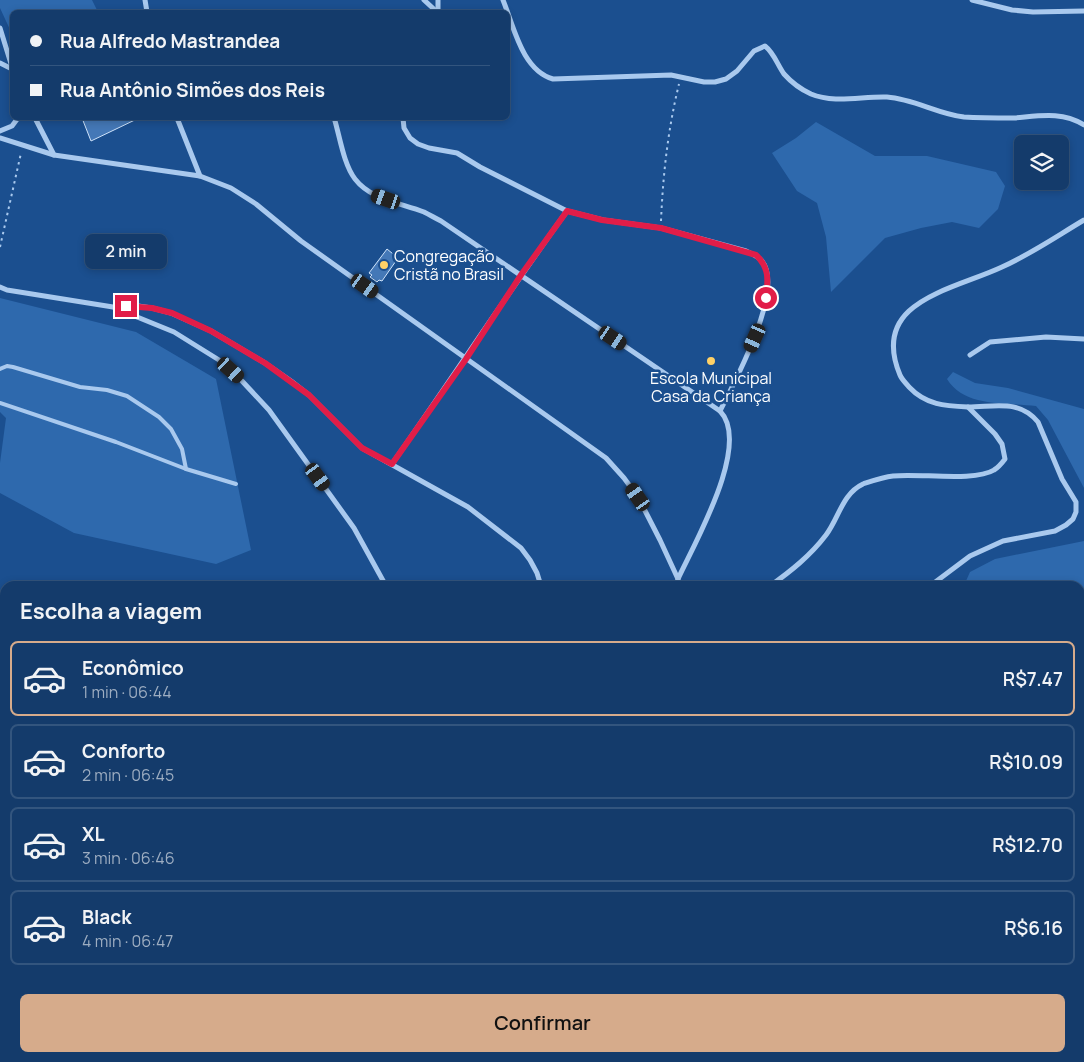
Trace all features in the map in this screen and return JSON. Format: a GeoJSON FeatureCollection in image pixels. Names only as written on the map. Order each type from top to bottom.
{"type":"FeatureCollection","features":[{"type":"Feature","properties":{"kind":"street"},"geometry":{"type":"LineString","coordinates":[[424,0],[435,10]]}},
{"type":"Feature","properties":{"kind":"street"},"geometry":{"type":"LineString","coordinates":[[972,0],[1012,10],[1033,12],[1084,11]]}},
{"type":"Feature","properties":{"kind":"street"},"geometry":{"type":"LineString","coordinates":[[510,16],[524,54],[533,67],[543,76],[553,79],[671,75],[704,82],[715,82],[737,71],[754,51],[765,46],[795,85],[813,95],[840,99],[889,98],[913,102],[965,117],[1066,116],[1084,125]]}},
{"type":"Feature","properties":{"kind":"street"},"geometry":{"type":"LineString","coordinates":[[0,28],[2,41],[10,63]]}},
{"type":"Feature","properties":{"kind":"street"},"geometry":{"type":"LineString","coordinates":[[0,132],[12,126],[16,120]]}},
{"type":"Feature","properties":{"kind":"street"},"geometry":{"type":"LineString","coordinates":[[37,120],[54,155]]}},
{"type":"Feature","properties":{"kind":"street"},"geometry":{"type":"LineString","coordinates":[[178,120],[200,176]]}},
{"type":"Feature","properties":{"kind":"street"},"geometry":{"type":"LineString","coordinates":[[403,120],[404,128],[410,138],[418,144],[457,153],[480,167],[567,211],[602,220],[661,228],[756,255],[762,261],[768,275],[766,298],[755,338],[720,411]]}},
{"type":"Feature","properties":{"kind":"street"},"geometry":{"type":"LineString","coordinates":[[335,121],[350,170],[360,184],[375,196],[425,213],[441,221],[720,411],[728,422],[729,430],[726,464],[722,482],[678,579]]}},
{"type":"Feature","properties":{"kind":"street"},"geometry":{"type":"LineString","coordinates":[[0,138],[54,155],[200,176],[231,188],[256,204],[301,241],[606,458],[638,497],[678,579]]}},
{"type":"Feature","properties":{"kind":"street"},"geometry":{"type":"LineString","coordinates":[[392,464],[567,211]]}},
{"type":"Feature","properties":{"kind":"street"},"geometry":{"type":"LineString","coordinates":[[937,581],[970,556],[1003,541],[1066,526],[1073,519],[1076,512],[1076,502],[1062,479],[1038,422],[1032,414],[1023,409],[1004,405],[944,406],[919,397],[901,378],[894,359],[892,340],[898,323],[911,308],[927,297],[1003,267],[1084,220]]}},
{"type":"Feature","properties":{"kind":"street"},"geometry":{"type":"LineString","coordinates":[[0,287],[7,290],[113,307],[138,306],[152,308],[172,313],[211,331],[291,381],[309,395],[362,448],[468,507],[520,548],[530,560],[539,581]]}},
{"type":"Feature","properties":{"kind":"street"},"geometry":{"type":"LineString","coordinates":[[113,307],[182,336],[219,360],[242,381],[270,410],[354,528],[383,581]]}},
{"type":"Feature","properties":{"kind":"street"},"geometry":{"type":"LineString","coordinates":[[970,356],[990,342],[1039,337],[1084,339]]}},
{"type":"Feature","properties":{"kind":"street"},"geometry":{"type":"LineString","coordinates":[[777,581],[811,553],[828,534],[845,500],[852,491],[862,485],[893,476],[980,474],[994,470],[1004,459],[1002,444],[995,434],[968,407]]}},
{"type":"Feature","properties":{"kind":"lane"},"geometry":{"type":"LineString","coordinates":[[0,369],[7,366],[13,367],[80,387],[108,390],[127,396],[159,417],[171,429],[182,450],[186,469]]}},
{"type":"Feature","properties":{"kind":"lane"},"geometry":{"type":"LineString","coordinates":[[0,403],[116,442],[186,469],[236,484]]}},
{"type":"Feature","properties":{"kind":"path"},"geometry":{"type":"LineString","coordinates":[[661,228],[662,183],[670,122],[681,77]]}},
{"type":"Feature","properties":{"kind":"path"},"geometry":{"type":"LineString","coordinates":[[0,248],[23,146]]}},
{"type":"Feature","properties":{"kind":"shaded area"},"geometry":{"type":"Polygon","coordinates":[[[0,0],[92,0],[97,10],[10,10],[10,30],[0,8],[0,0]]]}},
{"type":"Feature","properties":{"kind":"shaded area"},"geometry":{"type":"Polygon","coordinates":[[[816,122],[875,156],[927,156],[996,172],[1005,186],[998,209],[979,228],[952,222],[885,238],[831,292],[826,237],[817,203],[797,191],[772,153],[796,138],[816,122]]]}},
{"type":"Feature","properties":{"kind":"shaded area"},"geometry":{"type":"Polygon","coordinates":[[[0,298],[136,332],[216,379],[251,550],[216,564],[74,533],[0,493],[0,463],[6,418],[0,412],[0,298]]]}},
{"type":"Feature","properties":{"kind":"shaded area"},"geometry":{"type":"Polygon","coordinates":[[[953,372],[975,383],[1008,388],[1084,409],[1084,488],[1048,420],[1036,406],[987,402],[964,395],[947,379],[953,372]]]}},
{"type":"Feature","properties":{"kind":"shaded area"},"geometry":{"type":"Polygon","coordinates":[[[1084,541],[1084,581],[966,581],[970,572],[995,559],[1084,541]]]}},
{"type":"Feature","properties":{"kind":"building"},"geometry":{"type":"Polygon","coordinates":[[[83,120],[135,120],[91,141],[83,120]]]}},
{"type":"Feature","properties":{"kind":"building","name":"Congregação Cristã no Brasil"},"geometry":{"type":"Polygon","coordinates":[[[387,249],[398,258],[382,281],[379,280],[377,282],[370,277],[372,275],[369,273],[387,249]]]}},
{"type":"Feature","properties":{"kind":"place","name":"Congregação Cristã no Brasil"},"geometry":{"type":"Point","coordinates":[384,265]}},
{"type":"Feature","properties":{"kind":"place","name":"Escola Municipal Casa da Criança"},"geometry":{"type":"Point","coordinates":[711,361]}},
{"type":"Feature","properties":{"kind":"route"},"geometry":{"type":"LineString","coordinates":[[126,306],[152,308],[172,313],[211,331],[265,363],[309,395],[362,448],[392,464],[567,211],[602,220],[661,228],[756,255],[762,261],[768,275],[766,298]]}}]}
